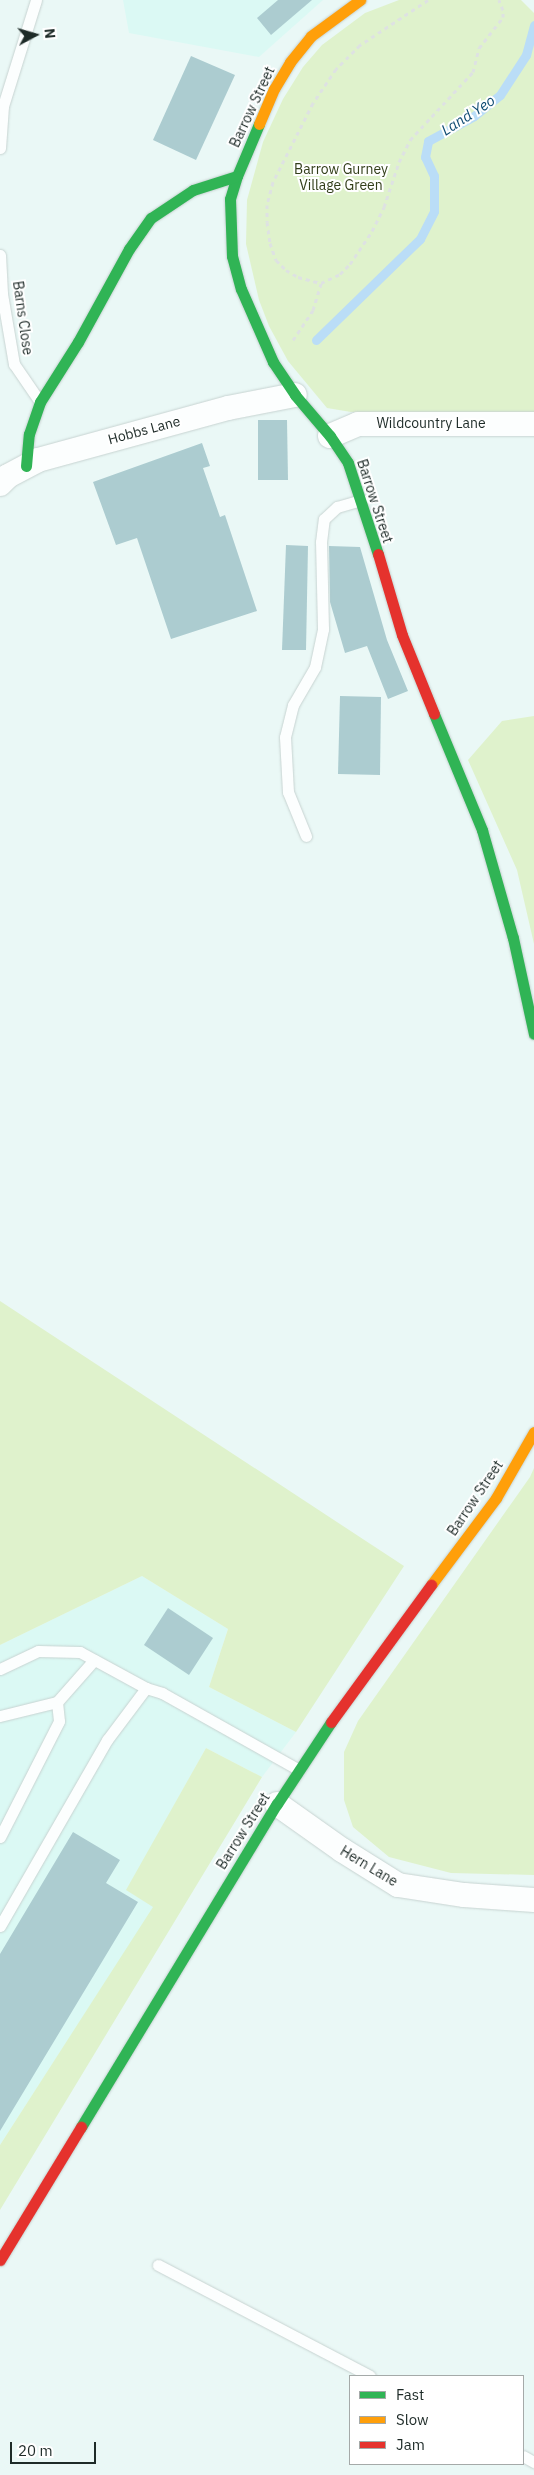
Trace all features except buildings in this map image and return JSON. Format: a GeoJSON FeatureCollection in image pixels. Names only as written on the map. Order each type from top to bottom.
{"type":"FeatureCollection","features":[{"type":"Feature","properties":{"kind":"main road","name":"Barrow Street"},"geometry":{"type":"LineString","coordinates":[[360,0],[311,36],[290,62],[274,89],[237,176],[230,198],[232,256],[241,289],[272,362],[295,395],[330,436],[348,463],[362,500],[402,635],[482,830],[497,878],[534,1034]]}},
{"type":"Feature","properties":{"kind":"main road"},"geometry":{"type":"LineString","coordinates":[[26,466],[29,434],[40,402],[78,342],[129,249],[151,218],[193,190],[237,176]]}},
{"type":"Feature","properties":{"kind":"main road","name":"Barrow Street"},"geometry":{"type":"LineString","coordinates":[[0,2260],[277,1804],[344,1701],[496,1498],[534,1432]]}},
{"type":"Feature","properties":{"kind":"street","name":"Hobbs Lane"},"geometry":{"type":"LineString","coordinates":[[0,484],[8,476],[38,460],[228,408],[295,395]]}},
{"type":"Feature","properties":{"kind":"street","name":"Wildcountry Lane"},"geometry":{"type":"LineString","coordinates":[[330,436],[358,424],[534,424]]}},
{"type":"Feature","properties":{"kind":"street","name":"Hern Lane"},"geometry":{"type":"LineString","coordinates":[[277,1804],[398,1886],[464,1895],[534,1900]]}},
{"type":"Feature","properties":{"kind":"lane"},"geometry":{"type":"LineString","coordinates":[[0,148],[3,106],[36,0]]}},
{"type":"Feature","properties":{"kind":"lane","name":"Barns Close"},"geometry":{"type":"LineString","coordinates":[[0,255],[2,294],[14,364],[40,402]]}},
{"type":"Feature","properties":{"kind":"lane"},"geometry":{"type":"LineString","coordinates":[[306,836],[288,792],[285,737],[293,705],[315,667],[323,629],[321,542],[324,519],[337,507],[362,500]]}},
{"type":"Feature","properties":{"kind":"lane"},"geometry":{"type":"LineString","coordinates":[[0,1669],[38,1651],[80,1652],[146,1688],[162,1693],[299,1770]]}},
{"type":"Feature","properties":{"kind":"lane"},"geometry":{"type":"LineString","coordinates":[[0,1716],[57,1702],[94,1660]]}},
{"type":"Feature","properties":{"kind":"lane"},"geometry":{"type":"LineString","coordinates":[[0,1926],[107,1740],[146,1688]]}},
{"type":"Feature","properties":{"kind":"lane"},"geometry":{"type":"LineString","coordinates":[[0,1837],[59,1721],[57,1702]]}},
{"type":"Feature","properties":{"kind":"lane"},"geometry":{"type":"LineString","coordinates":[[158,2265],[368,2375]]}},
{"type":"Feature","properties":{"kind":"path"},"geometry":{"type":"LineString","coordinates":[[428,0],[360,45],[336,69],[313,103],[273,182],[267,205],[266,222],[276,260],[286,270],[298,277],[321,283],[340,274],[350,264],[372,231],[384,207],[399,162],[410,140],[473,72],[478,48],[503,17],[503,10],[499,0]]}},
{"type":"Feature","properties":{"kind":"path"},"geometry":{"type":"LineString","coordinates":[[272,362],[284,353],[313,310],[321,283]]}},
{"type":"Feature","properties":{"kind":"shaded area"},"geometry":{"type":"Polygon","coordinates":[[[123,0],[323,0],[259,57],[129,33],[123,0]]]}},
{"type":"Feature","properties":{"kind":"shaded area"},"geometry":{"type":"Polygon","coordinates":[[[142,1576],[228,1629],[209,1687],[296,1732],[262,1777],[206,1748],[127,1890],[154,1907],[0,2145],[0,1645],[142,1576]]]}},
{"type":"Feature","properties":{"kind":"green space","name":"Barrow Gurney Village Green"},"geometry":{"type":"Polygon","coordinates":[[[399,0],[521,0],[534,13],[534,414],[351,412],[327,408],[288,361],[269,326],[259,300],[246,244],[247,200],[263,142],[283,99],[303,67],[322,45],[365,13],[399,0]]]}},
{"type":"Feature","properties":{"kind":"green space"},"geometry":{"type":"Polygon","coordinates":[[[534,716],[534,944],[517,870],[468,760],[502,721],[534,716]]]}},
{"type":"Feature","properties":{"kind":"green space"},"geometry":{"type":"Polygon","coordinates":[[[0,1301],[404,1566],[296,1732],[209,1687],[228,1629],[142,1576],[0,1645],[0,1301]]]}},
{"type":"Feature","properties":{"kind":"green space"},"geometry":{"type":"Polygon","coordinates":[[[534,1468],[534,1875],[451,1873],[389,1857],[353,1827],[344,1800],[344,1752],[358,1721],[530,1477],[534,1468]]]}},
{"type":"Feature","properties":{"kind":"green space"},"geometry":{"type":"Polygon","coordinates":[[[206,1748],[262,1777],[0,2210],[0,2145],[153,1907],[126,1890],[206,1748]]]}},
{"type":"Feature","properties":{"kind":"waterway","name":"Land Yeo"},"geometry":{"type":"LineString","coordinates":[[316,340],[420,239],[434,211],[434,176],[425,157],[428,141],[474,116],[500,95],[526,55],[534,25]]}},
{"type":"Feature","properties":{"kind":"traffic: fast"},"geometry":{"type":"LineString","coordinates":[[259,124],[237,176],[230,199],[232,256],[241,289],[273,362],[295,395],[330,436],[348,463],[378,554]]}},
{"type":"Feature","properties":{"kind":"traffic: fast"},"geometry":{"type":"LineString","coordinates":[[26,466],[29,434],[40,402],[78,342],[129,249],[151,218],[193,190],[237,176]]}},
{"type":"Feature","properties":{"kind":"traffic: fast"},"geometry":{"type":"LineString","coordinates":[[434,714],[482,830],[513,938],[534,1034]]}},
{"type":"Feature","properties":{"kind":"traffic: fast"},"geometry":{"type":"LineString","coordinates":[[81,2127],[277,1804],[331,1722]]}},
{"type":"Feature","properties":{"kind":"traffic: slow"},"geometry":{"type":"LineString","coordinates":[[259,124],[274,89],[290,62],[311,36],[360,0]]}},
{"type":"Feature","properties":{"kind":"traffic: slow"},"geometry":{"type":"LineString","coordinates":[[431,1585],[496,1498],[534,1432]]}},
{"type":"Feature","properties":{"kind":"traffic: jam"},"geometry":{"type":"LineString","coordinates":[[378,554],[402,635],[434,714]]}},
{"type":"Feature","properties":{"kind":"traffic: jam"},"geometry":{"type":"LineString","coordinates":[[331,1722],[431,1585]]}},
{"type":"Feature","properties":{"kind":"traffic: jam"},"geometry":{"type":"LineString","coordinates":[[0,2260],[81,2127]]}}]}
